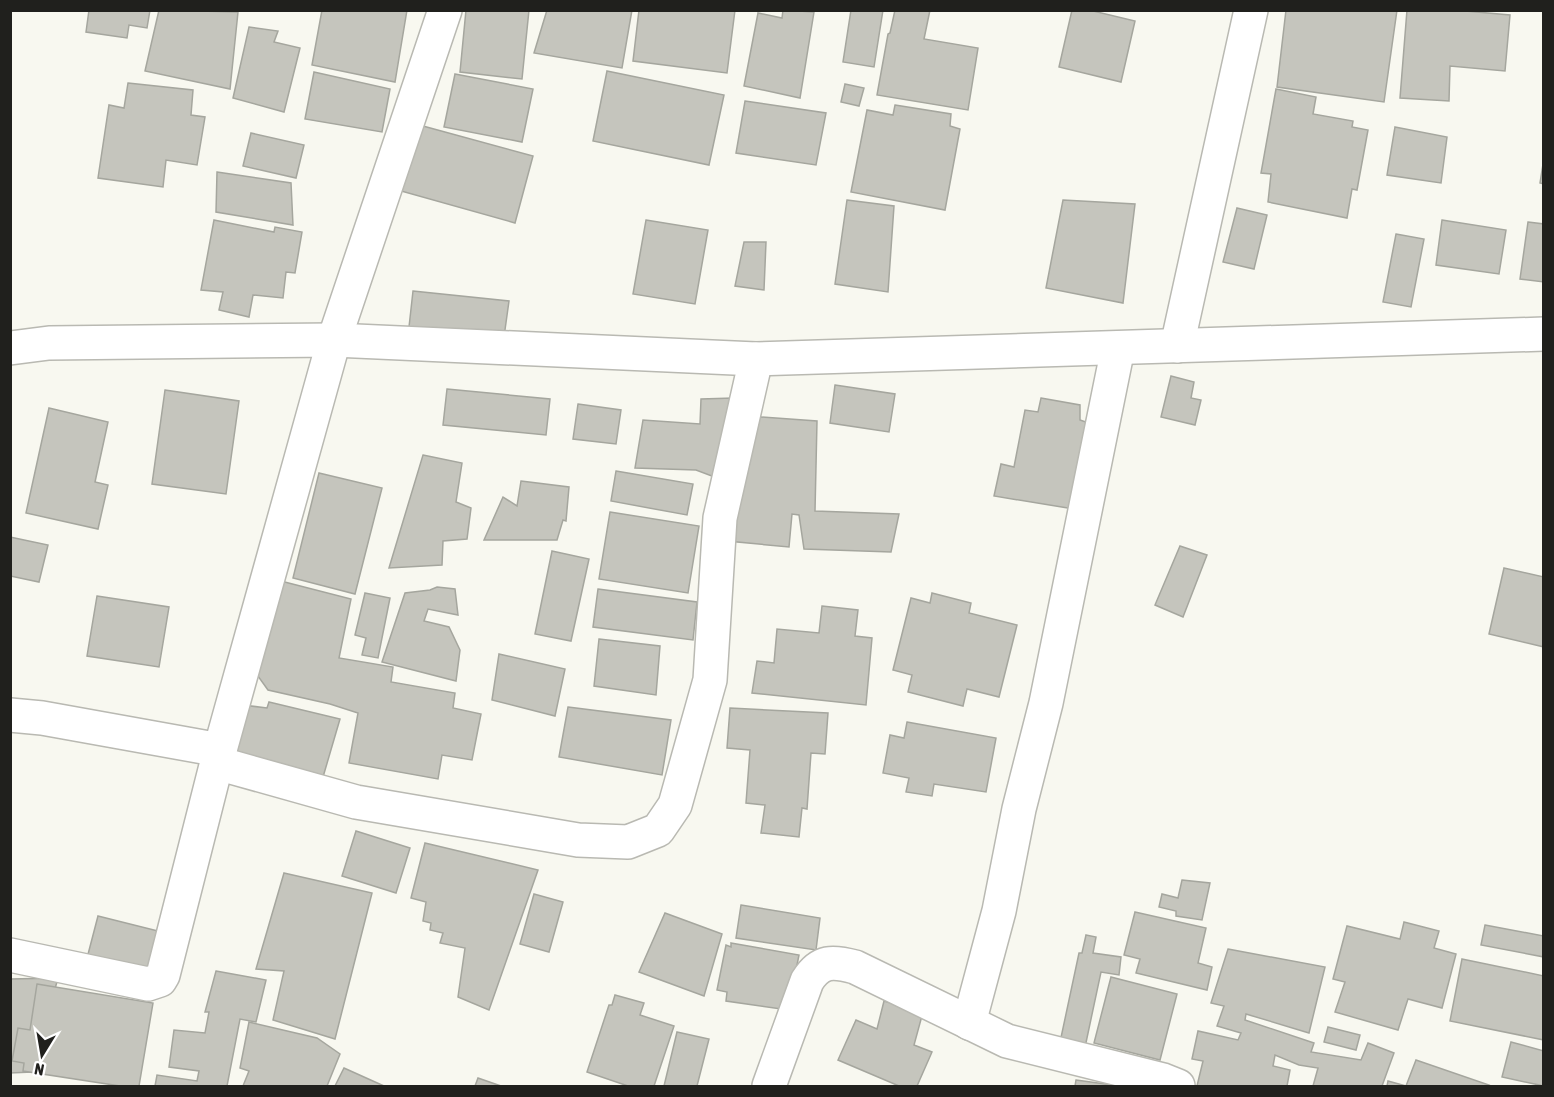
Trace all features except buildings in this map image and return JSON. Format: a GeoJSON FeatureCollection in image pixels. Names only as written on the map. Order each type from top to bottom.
{"type":"FeatureCollection","features":[{"type":"Feature","properties":{"kind":"street"},"geometry":{"type":"LineString","coordinates":[[10,955],[148,984],[160,980],[163,975],[219,757],[334,340],[445,10]]}},
{"type":"Feature","properties":{"kind":"street"},"geometry":{"type":"LineString","coordinates":[[1177,346],[1251,10]]}},
{"type":"Feature","properties":{"kind":"street"},"geometry":{"type":"LineString","coordinates":[[10,348],[49,343],[334,340],[756,359],[1544,334]]}},
{"type":"Feature","properties":{"kind":"street"},"geometry":{"type":"LineString","coordinates":[[969,1023],[999,911],[1019,809],[1046,703],[1118,348]]}},
{"type":"Feature","properties":{"kind":"street"},"geometry":{"type":"LineString","coordinates":[[10,715],[42,718],[219,757],[356,802],[578,840],[628,842],[658,831],[675,805],[710,680],[720,518],[756,359]]}},
{"type":"Feature","properties":{"kind":"street"},"geometry":{"type":"LineString","coordinates":[[769,1086],[807,981],[813,970],[826,963],[840,963],[855,967],[1007,1041],[1163,1080],[1178,1086]]}}]}
